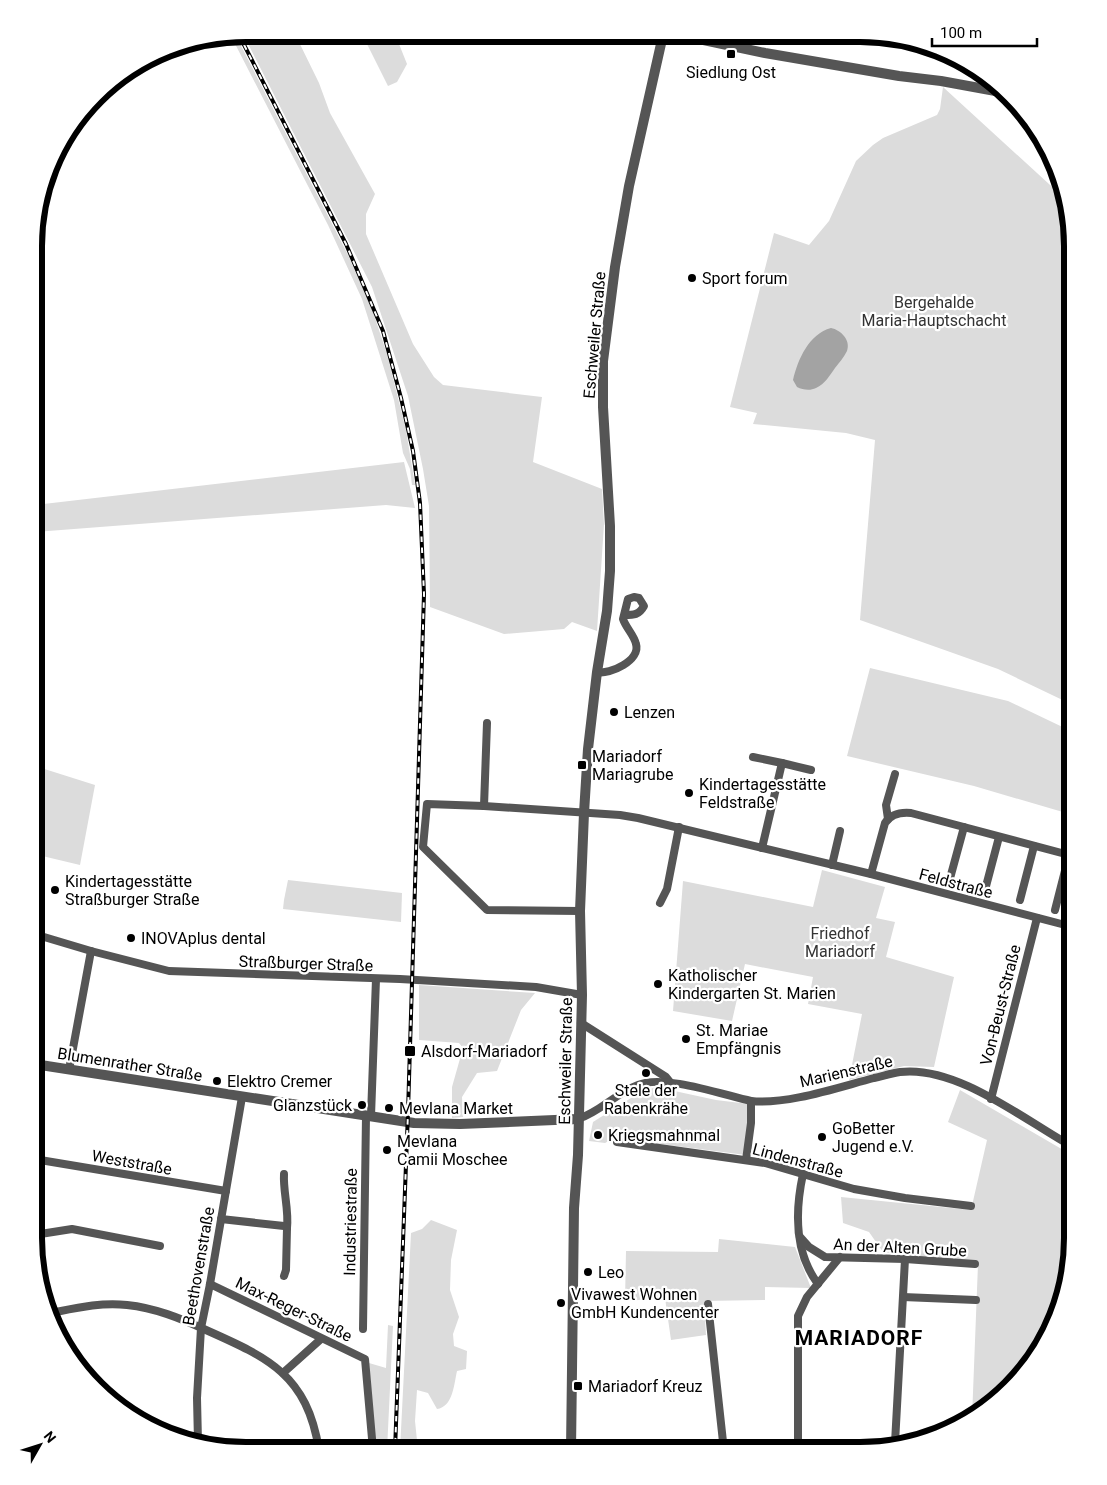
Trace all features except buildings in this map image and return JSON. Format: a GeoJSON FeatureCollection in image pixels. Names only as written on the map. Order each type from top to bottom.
{"type":"FeatureCollection","features":[{"type":"Feature","properties":{"kind":"street","name":"Eschweiler Straße"},"geometry":{"type":"LineString","coordinates":[[571,1442],[574,1208],[578,1155],[582,995],[580,911],[584,813],[588,749],[597,672],[607,611],[610,571],[610,526],[603,407],[606,338],[615,267],[629,186],[662,42]]}},
{"type":"Feature","properties":{"kind":"street"},"geometry":{"type":"LineString","coordinates":[[713,42],[765,53],[992,90]]}},
{"type":"Feature","properties":{"kind":"street"},"geometry":{"type":"LineString","coordinates":[[597,672],[608,673],[616,670],[637,651],[637,645],[623,619],[624,615]]}},
{"type":"Feature","properties":{"kind":"street"},"geometry":{"type":"LineString","coordinates":[[484,806],[487,723]]}},
{"type":"Feature","properties":{"kind":"street"},"geometry":{"type":"LineString","coordinates":[[753,757],[811,770]]}},
{"type":"Feature","properties":{"kind":"street"},"geometry":{"type":"LineString","coordinates":[[762,848],[782,763]]}},
{"type":"Feature","properties":{"kind":"street"},"geometry":{"type":"LineString","coordinates":[[888,819],[886,804],[895,774]]}},
{"type":"Feature","properties":{"kind":"street","name":"Feldstraße"},"geometry":{"type":"LineString","coordinates":[[580,911],[487,910],[423,847],[427,804],[620,815],[679,827],[871,874],[1064,925]]}},
{"type":"Feature","properties":{"kind":"street"},"geometry":{"type":"LineString","coordinates":[[871,874],[885,823],[888,819],[902,812],[1064,854]]}},
{"type":"Feature","properties":{"kind":"street"},"geometry":{"type":"LineString","coordinates":[[660,902],[667,889],[679,827]]}},
{"type":"Feature","properties":{"kind":"street"},"geometry":{"type":"LineString","coordinates":[[948,882],[964,827]]}},
{"type":"Feature","properties":{"kind":"street"},"geometry":{"type":"LineString","coordinates":[[832,865],[840,831]]}},
{"type":"Feature","properties":{"kind":"street"},"geometry":{"type":"LineString","coordinates":[[985,890],[999,837]]}},
{"type":"Feature","properties":{"kind":"street"},"geometry":{"type":"LineString","coordinates":[[1020,900],[1034,846]]}},
{"type":"Feature","properties":{"kind":"street"},"geometry":{"type":"LineString","coordinates":[[1055,910],[1064,880]]}},
{"type":"Feature","properties":{"kind":"street","name":"Von-Beust-Straße"},"geometry":{"type":"LineString","coordinates":[[991,1099],[1037,918]]}},
{"type":"Feature","properties":{"kind":"street","name":"Straßburger Straße"},"geometry":{"type":"LineString","coordinates":[[42,936],[169,971],[536,987],[582,995]]}},
{"type":"Feature","properties":{"kind":"street"},"geometry":{"type":"LineString","coordinates":[[69,1070],[91,951]]}},
{"type":"Feature","properties":{"kind":"street","name":"Industriestraße"},"geometry":{"type":"LineString","coordinates":[[363,1329],[369,1116],[376,979]]}},
{"type":"Feature","properties":{"kind":"street","name":"Marienstraße"},"geometry":{"type":"LineString","coordinates":[[581,1023],[666,1077],[670,1082]]}},
{"type":"Feature","properties":{"kind":"street","name":"Blumenrather Straße"},"geometry":{"type":"LineString","coordinates":[[42,1065],[242,1098],[414,1123],[451,1124],[578,1119]]}},
{"type":"Feature","properties":{"kind":"street","name":"Marienstraße"},"geometry":{"type":"LineString","coordinates":[[578,1119],[591,1115],[625,1091],[638,1085],[658,1081],[761,1102],[784,1100],[900,1072],[936,1074],[963,1084],[1064,1141]]}},
{"type":"Feature","properties":{"kind":"street","name":"Beethovenstraße"},"geometry":{"type":"LineString","coordinates":[[198,1437],[197,1398],[201,1328],[242,1098]]}},
{"type":"Feature","properties":{"kind":"street"},"geometry":{"type":"LineString","coordinates":[[746,1160],[751,1123],[751,1101]]}},
{"type":"Feature","properties":{"kind":"street","name":"Lindenstraße"},"geometry":{"type":"LineString","coordinates":[[617,1142],[765,1163],[854,1189],[905,1198],[971,1206]]}},
{"type":"Feature","properties":{"kind":"street","name":"Weststraße"},"geometry":{"type":"LineString","coordinates":[[42,1160],[226,1192]]}},
{"type":"Feature","properties":{"kind":"street"},"geometry":{"type":"LineString","coordinates":[[284,1174],[283,1190],[287,1204],[286,1270],[284,1276]]}},
{"type":"Feature","properties":{"kind":"street"},"geometry":{"type":"LineString","coordinates":[[802,1174],[797,1213],[800,1237],[805,1262],[818,1284]]}},
{"type":"Feature","properties":{"kind":"street"},"geometry":{"type":"LineString","coordinates":[[221,1218],[284,1226],[287,1228]]}},
{"type":"Feature","properties":{"kind":"street"},"geometry":{"type":"LineString","coordinates":[[42,1234],[72,1229],[160,1246]]}},
{"type":"Feature","properties":{"kind":"street","name":"An der Alten Grube"},"geometry":{"type":"LineString","coordinates":[[800,1237],[809,1247],[825,1257],[905,1259],[975,1264]]}},
{"type":"Feature","properties":{"kind":"street"},"geometry":{"type":"LineString","coordinates":[[798,1442],[798,1316],[807,1298],[840,1257]]}},
{"type":"Feature","properties":{"kind":"street"},"geometry":{"type":"LineString","coordinates":[[895,1440],[905,1259]]}},
{"type":"Feature","properties":{"kind":"street","name":"Max-Reger-Straße"},"geometry":{"type":"LineString","coordinates":[[210,1284],[365,1359],[372,1442]]}},
{"type":"Feature","properties":{"kind":"street"},"geometry":{"type":"LineString","coordinates":[[902,1297],[976,1300]]}},
{"type":"Feature","properties":{"kind":"street"},"geometry":{"type":"LineString","coordinates":[[56,1311],[104,1304],[125,1304],[157,1310],[252,1350],[283,1373],[297,1390],[316,1430],[318,1442]]}},
{"type":"Feature","properties":{"kind":"street"},"geometry":{"type":"LineString","coordinates":[[708,1304],[723,1442]]}},
{"type":"Feature","properties":{"kind":"street"},"geometry":{"type":"LineString","coordinates":[[283,1373],[321,1339]]}},
{"type":"Feature","properties":{"kind":"green space"},"geometry":{"type":"Polygon","coordinates":[[[247,42],[299,42],[319,83],[330,113],[375,194],[366,214],[366,234],[413,344],[434,377],[443,385],[542,397],[533,462],[602,489],[604,524],[597,631],[572,622],[564,629],[504,634],[430,607],[429,506],[423,469],[408,396],[372,287],[247,42]]]}},
{"type":"Feature","properties":{"kind":"green space"},"geometry":{"type":"Polygon","coordinates":[[[366,42],[398,42],[407,64],[397,82],[388,86],[366,42]]]}},
{"type":"Feature","properties":{"kind":"green space"},"geometry":{"type":"Polygon","coordinates":[[[235,43],[239,43],[348,255],[373,312],[387,354],[406,430],[415,485],[412,485],[410,469],[403,453],[394,400],[362,299],[328,225],[235,43]]]}},
{"type":"Feature","properties":{"kind":"green space","name":"Bergehalde Maria-Hauptschacht"},"geometry":{"type":"Polygon","coordinates":[[[943,87],[1057,192],[1061,207],[1064,234],[1064,701],[998,669],[860,620],[875,440],[846,433],[753,424],[757,413],[730,407],[774,233],[809,245],[829,221],[856,161],[883,138],[937,115],[940,109],[943,87]]]}},
{"type":"Feature","properties":{"kind":"green space"},"geometry":{"type":"Polygon","coordinates":[[[404,462],[415,508],[386,505],[42,531],[42,504],[404,462]]]}},
{"type":"Feature","properties":{"kind":"green space"},"geometry":{"type":"Polygon","coordinates":[[[870,668],[1008,701],[1064,728],[1064,812],[974,786],[847,756],[870,668]]]}},
{"type":"Feature","properties":{"kind":"green space"},"geometry":{"type":"Polygon","coordinates":[[[42,768],[95,785],[80,865],[42,856],[42,768]]]}},
{"type":"Feature","properties":{"kind":"green space","name":"Friedhof Mariadorf"},"geometry":{"type":"Polygon","coordinates":[[[822,870],[885,887],[876,918],[895,922],[886,957],[954,977],[934,1067],[904,1066],[849,1080],[862,1014],[808,1004],[813,977],[745,964],[732,1021],[673,1011],[683,881],[813,907],[822,870]]]}},
{"type":"Feature","properties":{"kind":"green space"},"geometry":{"type":"Polygon","coordinates":[[[288,880],[402,893],[401,922],[283,909],[288,880]]]}},
{"type":"Feature","properties":{"kind":"green space"},"geometry":{"type":"Polygon","coordinates":[[[419,985],[535,993],[521,1010],[497,1071],[477,1073],[462,1097],[463,1117],[452,1118],[452,1087],[463,1048],[459,1043],[419,1040],[419,985]]]}},
{"type":"Feature","properties":{"kind":"green space"},"geometry":{"type":"Polygon","coordinates":[[[656,1087],[716,1100],[749,1104],[746,1155],[614,1138],[605,1143],[589,1141],[593,1122],[639,1093],[656,1087]]]}},
{"type":"Feature","properties":{"kind":"green space"},"geometry":{"type":"Polygon","coordinates":[[[960,1090],[1064,1150],[1064,1251],[1061,1278],[1054,1304],[1043,1329],[1022,1363],[1005,1383],[972,1409],[978,1264],[883,1252],[869,1232],[843,1223],[841,1197],[971,1210],[987,1140],[948,1122],[960,1090]]]}},
{"type":"Feature","properties":{"kind":"green space"},"geometry":{"type":"Polygon","coordinates":[[[431,1220],[457,1230],[451,1260],[450,1290],[459,1317],[453,1334],[454,1346],[467,1351],[466,1369],[457,1371],[450,1400],[442,1407],[437,1409],[428,1393],[417,1390],[415,1421],[417,1442],[400,1442],[411,1233],[422,1229],[431,1220]]]}},
{"type":"Feature","properties":{"kind":"green space"},"geometry":{"type":"Polygon","coordinates":[[[719,1239],[795,1247],[811,1288],[765,1287],[765,1300],[704,1301],[706,1335],[671,1340],[665,1298],[625,1301],[626,1251],[718,1252],[719,1239]]]}},
{"type":"Feature","properties":{"kind":"green space"},"geometry":{"type":"Polygon","coordinates":[[[388,1325],[393,1326],[387,1442],[375,1442],[369,1363],[386,1368],[388,1325]]]}},
{"type":"Feature","properties":{"kind":"shaded area"},"geometry":{"type":"Polygon","coordinates":[[[831,328],[842,333],[846,339],[848,347],[846,353],[822,384],[809,390],[797,387],[793,380],[801,356],[816,336],[831,328]]]}},
{"type":"Feature","properties":{"kind":"railway"},"geometry":{"type":"LineString","coordinates":[[243,42],[346,244],[383,331],[413,451],[420,503],[424,594],[408,1112],[395,1442]]}},
{"type":"Feature","properties":{"kind":"place","name":"Siedlung Ost"},"geometry":{"type":"Point","coordinates":[731,54]}},
{"type":"Feature","properties":{"kind":"place","name":"Sport forum"},"geometry":{"type":"Point","coordinates":[692,278]}},
{"type":"Feature","properties":{"kind":"place","name":"Lenzen"},"geometry":{"type":"Point","coordinates":[614,712]}},
{"type":"Feature","properties":{"kind":"place","name":"Mariadorf Mariagrube"},"geometry":{"type":"Point","coordinates":[582,765]}},
{"type":"Feature","properties":{"kind":"place","name":"Kindertagesstätte Feldstraße"},"geometry":{"type":"Point","coordinates":[689,793]}},
{"type":"Feature","properties":{"kind":"place","name":"Kindertagesstätte Straßburger Straße"},"geometry":{"type":"Point","coordinates":[55,890]}},
{"type":"Feature","properties":{"kind":"place","name":"INOVAplus dental"},"geometry":{"type":"Point","coordinates":[131,938]}},
{"type":"Feature","properties":{"kind":"place","name":"Katholischer Kindergarten St. Marien"},"geometry":{"type":"Point","coordinates":[658,984]}},
{"type":"Feature","properties":{"kind":"place","name":"St. Mariae Empfängnis"},"geometry":{"type":"Point","coordinates":[686,1039]}},
{"type":"Feature","properties":{"kind":"place","name":"Alsdorf-Mariadorf"},"geometry":{"type":"Point","coordinates":[410,1051]}},
{"type":"Feature","properties":{"kind":"place","name":"Stele der Rabenkrähe"},"geometry":{"type":"Point","coordinates":[646,1073]}},
{"type":"Feature","properties":{"kind":"place","name":"Elektro Cremer"},"geometry":{"type":"Point","coordinates":[217,1081]}},
{"type":"Feature","properties":{"kind":"place","name":"Glanzstück"},"geometry":{"type":"Point","coordinates":[362,1105]}},
{"type":"Feature","properties":{"kind":"place","name":"Mevlana Market"},"geometry":{"type":"Point","coordinates":[389,1108]}},
{"type":"Feature","properties":{"kind":"place","name":"Kriegsmahnmal"},"geometry":{"type":"Point","coordinates":[598,1135]}},
{"type":"Feature","properties":{"kind":"place","name":"GoBetter Jugend e.V."},"geometry":{"type":"Point","coordinates":[822,1137]}},
{"type":"Feature","properties":{"kind":"place","name":"Mevlana Camii Moschee"},"geometry":{"type":"Point","coordinates":[387,1150]}},
{"type":"Feature","properties":{"kind":"place","name":"Leo"},"geometry":{"type":"Point","coordinates":[588,1272]}},
{"type":"Feature","properties":{"kind":"place","name":"Vivawest Wohnen GmbH Kundencenter"},"geometry":{"type":"Point","coordinates":[561,1303]}},
{"type":"Feature","properties":{"kind":"place","name":"Mariadorf Kreuz"},"geometry":{"type":"Point","coordinates":[578,1386]}},
{"type":"Feature","properties":{"kind":"district","name":"MARIADORF"},"geometry":{"type":"Point","coordinates":[859,1338]}}]}
